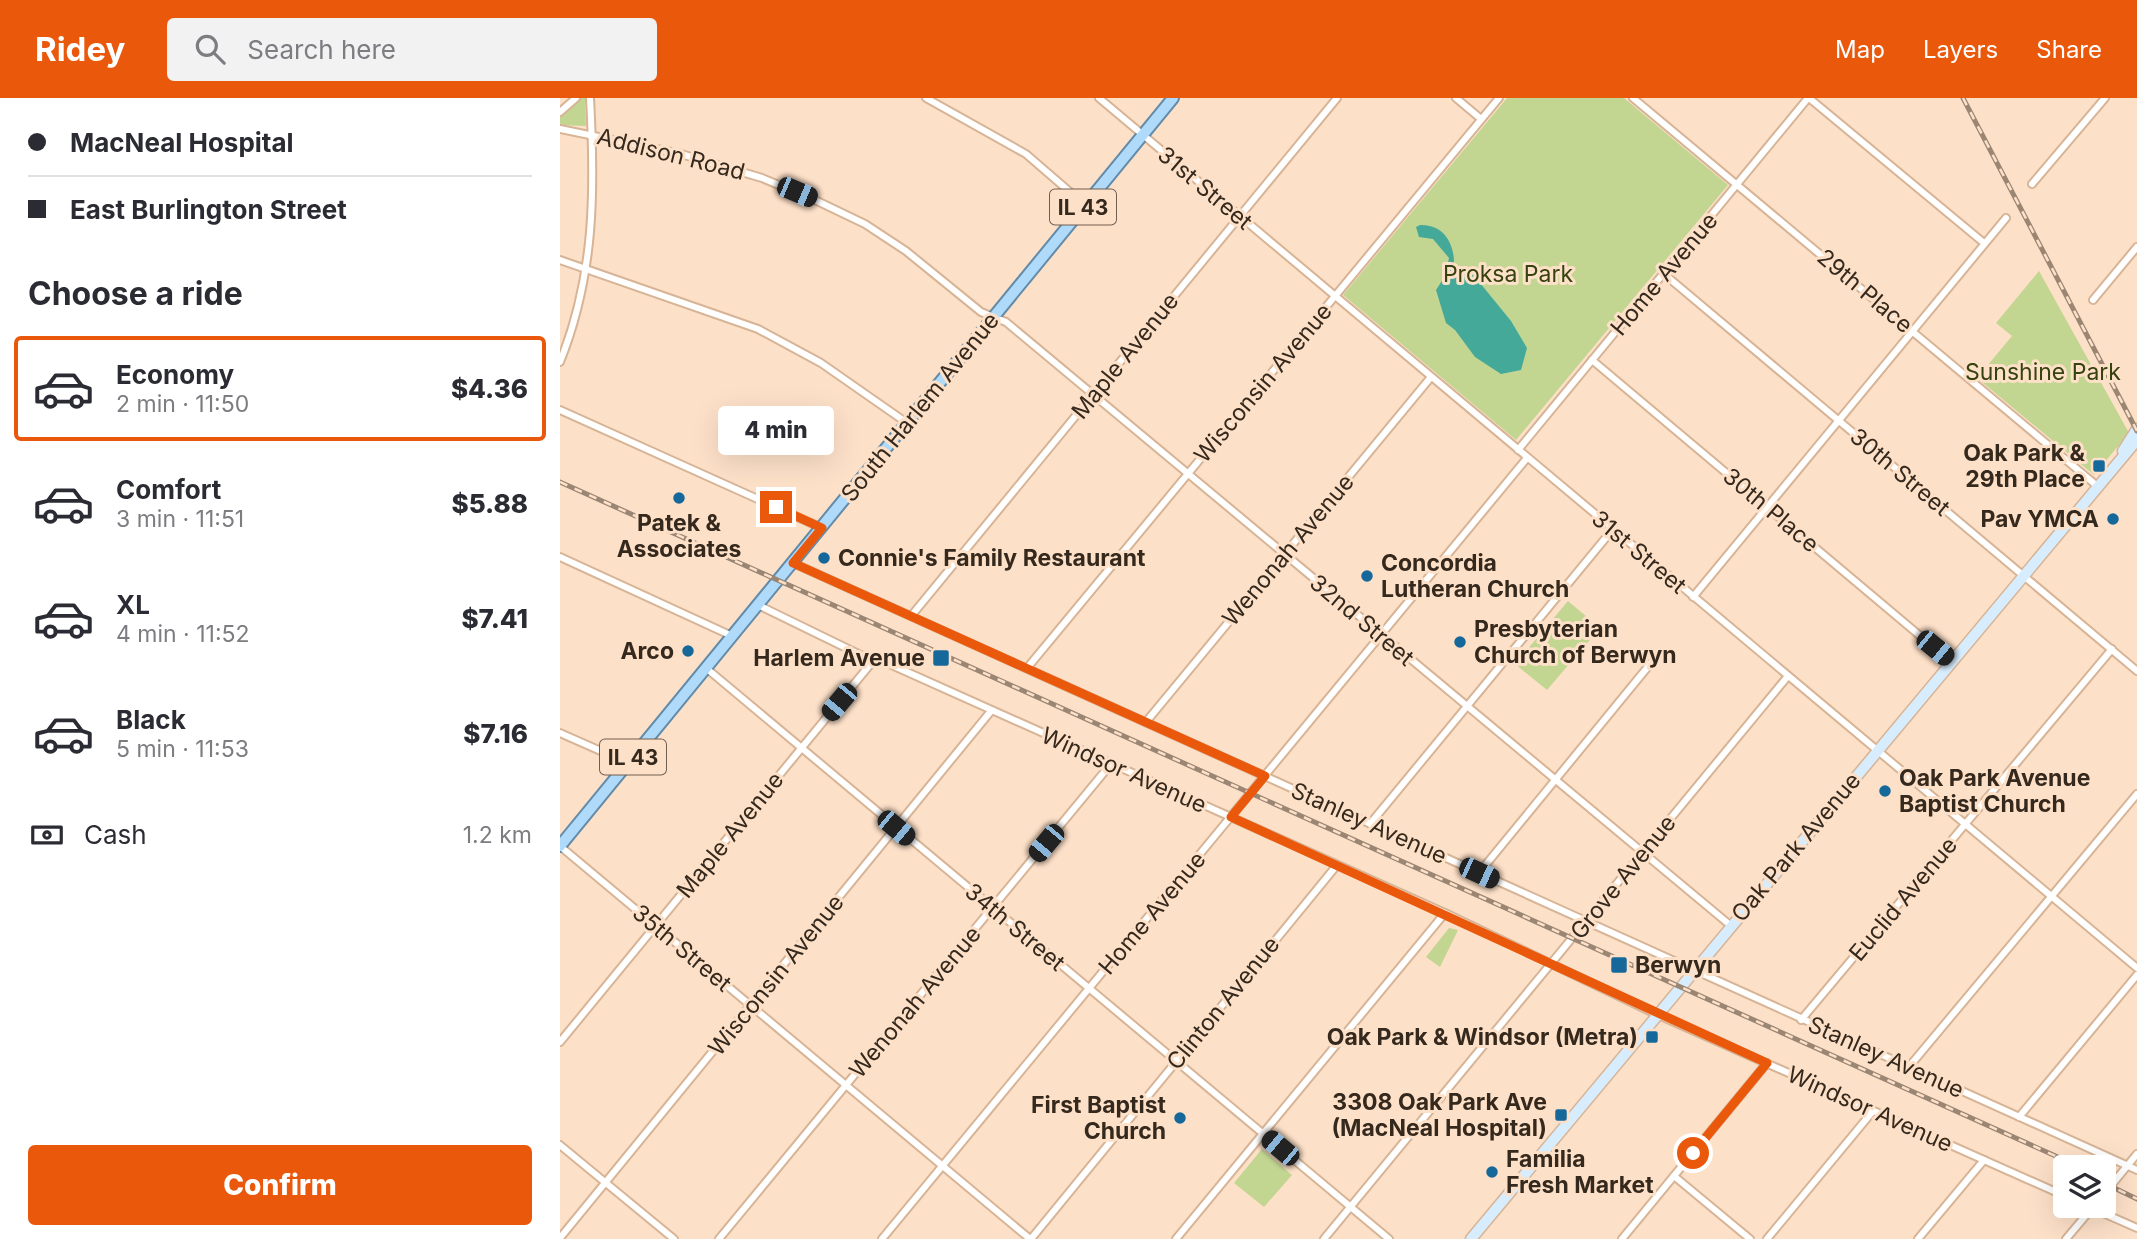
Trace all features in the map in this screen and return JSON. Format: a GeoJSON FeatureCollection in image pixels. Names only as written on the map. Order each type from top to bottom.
{"type":"FeatureCollection","features":[{"type":"Feature","properties":{"kind":"main road","name":"South Harlem Avenue"},"geometry":{"type":"LineString","coordinates":[[561,843],[1172,98]]}},
{"type":"Feature","properties":{"kind":"street"},"geometry":{"type":"LineString","coordinates":[[560,112],[576,98]]}},
{"type":"Feature","properties":{"kind":"street"},"geometry":{"type":"LineString","coordinates":[[560,362],[588,268],[592,133],[590,98]]}},
{"type":"Feature","properties":{"kind":"street"},"geometry":{"type":"LineString","coordinates":[[926,98],[1026,154],[1085,205]]}},
{"type":"Feature","properties":{"kind":"street","name":"31st Street"},"geometry":{"type":"LineString","coordinates":[[1099,98],[2137,968]]}},
{"type":"Feature","properties":{"kind":"street","name":"Maple Avenue"},"geometry":{"type":"LineString","coordinates":[[912,615],[1337,98]]}},
{"type":"Feature","properties":{"kind":"street"},"geometry":{"type":"LineString","coordinates":[[1456,98],[1481,119]]}},
{"type":"Feature","properties":{"kind":"street","name":"Wisconsin Avenue"},"geometry":{"type":"LineString","coordinates":[[1028,667],[1499,98]]}},
{"type":"Feature","properties":{"kind":"street","name":"29th Place"},"geometry":{"type":"LineString","coordinates":[[1633,98],[2096,485]]}},
{"type":"Feature","properties":{"kind":"street"},"geometry":{"type":"LineString","coordinates":[[1809,98],[1984,243]]}},
{"type":"Feature","properties":{"kind":"street","name":"Home Avenue"},"geometry":{"type":"LineString","coordinates":[[1518,450],[1809,98]]}},
{"type":"Feature","properties":{"kind":"street"},"geometry":{"type":"LineString","coordinates":[[2032,184],[2105,98]]}},
{"type":"Feature","properties":{"kind":"street","name":"Addison Road"},"geometry":{"type":"LineString","coordinates":[[560,129],[592,133],[762,177],[865,224],[906,251],[981,312],[994,317]]}},
{"type":"Feature","properties":{"kind":"street"},"geometry":{"type":"LineString","coordinates":[[1693,597],[2006,218]]}},
{"type":"Feature","properties":{"kind":"street"},"geometry":{"type":"LineString","coordinates":[[2093,300],[2137,247]]}},
{"type":"Feature","properties":{"kind":"street"},"geometry":{"type":"LineString","coordinates":[[560,260],[758,329],[821,363],[907,423]]}},
{"type":"Feature","properties":{"kind":"street","name":"30th Street"},"geometry":{"type":"LineString","coordinates":[[1664,274],[2137,671]]}},
{"type":"Feature","properties":{"kind":"street","name":"32nd Street"},"geometry":{"type":"LineString","coordinates":[[994,317],[1006,322],[1730,925]]}},
{"type":"Feature","properties":{"kind":"street","name":"30th Place"},"geometry":{"type":"LineString","coordinates":[[1592,360],[1950,661]]}},
{"type":"Feature","properties":{"kind":"street","name":"Wenonah Avenue"},"geometry":{"type":"LineString","coordinates":[[1146,722],[1431,377]]}},
{"type":"Feature","properties":{"kind":"street"},"geometry":{"type":"LineString","coordinates":[[560,410],[822,528]]}},
{"type":"Feature","properties":{"kind":"street","name":"Oak Park Avenue"},"geometry":{"type":"LineString","coordinates":[[2121,455],[2137,429]]}},
{"type":"Feature","properties":{"kind":"street","name":"Oak Park Avenue"},"geometry":{"type":"LineString","coordinates":[[1471,1239],[2121,455],[2137,440]]}},
{"type":"Feature","properties":{"kind":"street","name":"Home Avenue"},"geometry":{"type":"LineString","coordinates":[[883,1239],[1527,458]]}},
{"type":"Feature","properties":{"kind":"street"},"geometry":{"type":"LineString","coordinates":[[1370,824],[1612,529]]}},
{"type":"Feature","properties":{"kind":"street"},"geometry":{"type":"LineString","coordinates":[[560,557],[733,636]]}},
{"type":"Feature","properties":{"kind":"street","name":"Stanley Avenue"},"geometry":{"type":"LineString","coordinates":[[793,563],[2137,1170]]}},
{"type":"Feature","properties":{"kind":"street","name":"Windsor Avenue"},"geometry":{"type":"LineString","coordinates":[[758,605],[873,661],[887,663],[1445,913],[1656,1014],[2053,1191]]}},
{"type":"Feature","properties":{"kind":"street","name":"Euclid Avenue"},"geometry":{"type":"LineString","coordinates":[[1801,1020],[2112,649]]}},
{"type":"Feature","properties":{"kind":"street","name":"Maple Avenue"},"geometry":{"type":"LineString","coordinates":[[560,1042],[873,661]]}},
{"type":"Feature","properties":{"kind":"street"},"geometry":{"type":"LineString","coordinates":[[1479,873],[1651,663]]}},
{"type":"Feature","properties":{"kind":"street","name":"34th Street"},"geometry":{"type":"LineString","coordinates":[[706,668],[1389,1239]]}},
{"type":"Feature","properties":{"kind":"street","name":"Grove Avenue"},"geometry":{"type":"LineString","coordinates":[[1324,1239],[1788,676]]}},
{"type":"Feature","properties":{"kind":"street","name":"Wisconsin Avenue"},"geometry":{"type":"LineString","coordinates":[[560,1238],[991,711]]}},
{"type":"Feature","properties":{"kind":"street"},"geometry":{"type":"LineString","coordinates":[[560,733],[628,763]]}},
{"type":"Feature","properties":{"kind":"street","name":"Wenonah Avenue"},"geometry":{"type":"LineString","coordinates":[[719,1239],[1110,765]]}},
{"type":"Feature","properties":{"kind":"street"},"geometry":{"type":"LineString","coordinates":[[1908,1068],[2137,794]]}},
{"type":"Feature","properties":{"kind":"street","name":"35th Street"},"geometry":{"type":"LineString","coordinates":[[561,843],[655,926],[1030,1239]]}},
{"type":"Feature","properties":{"kind":"street","name":"Clinton Avenue"},"geometry":{"type":"LineString","coordinates":[[1030,1239],[1337,865]]}},
{"type":"Feature","properties":{"kind":"street"},"geometry":{"type":"LineString","coordinates":[[1176,1239],[1445,913]]}},
{"type":"Feature","properties":{"kind":"street"},"geometry":{"type":"LineString","coordinates":[[2019,1117],[2137,975]]}},
{"type":"Feature","properties":{"kind":"street"},"geometry":{"type":"LineString","coordinates":[[1622,1239],[1767,1063]]}},
{"type":"Feature","properties":{"kind":"street"},"geometry":{"type":"LineString","coordinates":[[1767,1239],[1873,1111]]}},
{"type":"Feature","properties":{"kind":"street"},"geometry":{"type":"LineString","coordinates":[[560,1145],[674,1239]]}},
{"type":"Feature","properties":{"kind":"street"},"geometry":{"type":"LineString","coordinates":[[2116,1179],[2137,1154]]}},
{"type":"Feature","properties":{"kind":"street"},"geometry":{"type":"LineString","coordinates":[[1918,1239],[1984,1160]]}},
{"type":"Feature","properties":{"kind":"street"},"geometry":{"type":"LineString","coordinates":[[1674,1176],[1749,1239]]}},
{"type":"Feature","properties":{"kind":"street"},"geometry":{"type":"LineString","coordinates":[[2066,1239],[2082,1218]]}},
{"type":"Feature","properties":{"kind":"street"},"geometry":{"type":"LineString","coordinates":[[2115,1218],[2137,1228]]}},
{"type":"Feature","properties":{"kind":"green space"},"geometry":{"type":"Polygon","coordinates":[[[579,98],[585,98],[586,126],[560,125],[560,116],[579,98]]]}},
{"type":"Feature","properties":{"kind":"green space","name":"Proksa Park"},"geometry":{"type":"Polygon","coordinates":[[[1507,98],[1624,98],[1728,185],[1516,440],[1343,295],[1507,98]]]}},
{"type":"Feature","properties":{"kind":"green space","name":"Sunshine Park"},"geometry":{"type":"Polygon","coordinates":[[[2039,271],[2129,433],[2094,475],[1977,378],[2012,336],[1996,323],[2039,271]]]}},
{"type":"Feature","properties":{"kind":"green space"},"geometry":{"type":"Polygon","coordinates":[[[1568,601],[1600,628],[1547,690],[1515,664],[1568,601]]]}},
{"type":"Feature","properties":{"kind":"green space"},"geometry":{"type":"Polygon","coordinates":[[[1449,928],[1458,930],[1440,967],[1426,957],[1449,928]]]}},
{"type":"Feature","properties":{"kind":"green space"},"geometry":{"type":"Polygon","coordinates":[[[1262,1149],[1292,1175],[1264,1207],[1234,1183],[1262,1149]]]}},
{"type":"Feature","properties":{"kind":"water"},"geometry":{"type":"Polygon","coordinates":[[[1420,225],[1442,232],[1450,243],[1454,266],[1470,272],[1511,321],[1527,348],[1521,370],[1501,374],[1475,357],[1455,330],[1446,323],[1436,290],[1445,276],[1449,258],[1433,239],[1419,237],[1416,227],[1420,225]]]}},
{"type":"Feature","properties":{"kind":"railway"},"geometry":{"type":"LineString","coordinates":[[1963,98],[2137,431]]}},
{"type":"Feature","properties":{"kind":"railway"},"geometry":{"type":"LineString","coordinates":[[560,482],[2053,1155]]}},
{"type":"Feature","properties":{"kind":"railway"},"geometry":{"type":"LineString","coordinates":[[2116,1189],[2137,1199]]}},
{"type":"Feature","properties":{"kind":"place","name":"Oak Park & 29th Place"},"geometry":{"type":"Point","coordinates":[2099,466]}},
{"type":"Feature","properties":{"kind":"place","name":"Patek & Associates"},"geometry":{"type":"Point","coordinates":[679,498]}},
{"type":"Feature","properties":{"kind":"place","name":"Pav YMCA"},"geometry":{"type":"Point","coordinates":[2113,519]}},
{"type":"Feature","properties":{"kind":"place","name":"Connie's Family Restaurant"},"geometry":{"type":"Point","coordinates":[824,558]}},
{"type":"Feature","properties":{"kind":"place","name":"Concordia Lutheran Church"},"geometry":{"type":"Point","coordinates":[1367,576]}},
{"type":"Feature","properties":{"kind":"place","name":"Presbyterian Church of Berwyn"},"geometry":{"type":"Point","coordinates":[1460,642]}},
{"type":"Feature","properties":{"kind":"place","name":"Arco"},"geometry":{"type":"Point","coordinates":[688,651]}},
{"type":"Feature","properties":{"kind":"place","name":"Harlem Avenue"},"geometry":{"type":"Point","coordinates":[941,658]}},
{"type":"Feature","properties":{"kind":"place","name":"Oak Park Avenue Baptist Church"},"geometry":{"type":"Point","coordinates":[1885,791]}},
{"type":"Feature","properties":{"kind":"place","name":"Berwyn"},"geometry":{"type":"Point","coordinates":[1619,965]}},
{"type":"Feature","properties":{"kind":"place","name":"Oak Park & Windsor (Metra)"},"geometry":{"type":"Point","coordinates":[1652,1037]}},
{"type":"Feature","properties":{"kind":"place","name":"3308 Oak Park Ave (MacNeal Hospital)"},"geometry":{"type":"Point","coordinates":[1561,1115]}},
{"type":"Feature","properties":{"kind":"place","name":"First Baptist Church"},"geometry":{"type":"Point","coordinates":[1180,1118]}},
{"type":"Feature","properties":{"kind":"place","name":"Familia Fresh Market"},"geometry":{"type":"Point","coordinates":[1492,1172]}},
{"type":"Feature","properties":{"kind":"route"},"geometry":{"type":"LineString","coordinates":[[776,507],[822,528],[793,563],[1265,776],[1231,817],[1767,1063],[1693,1153]]}}]}
